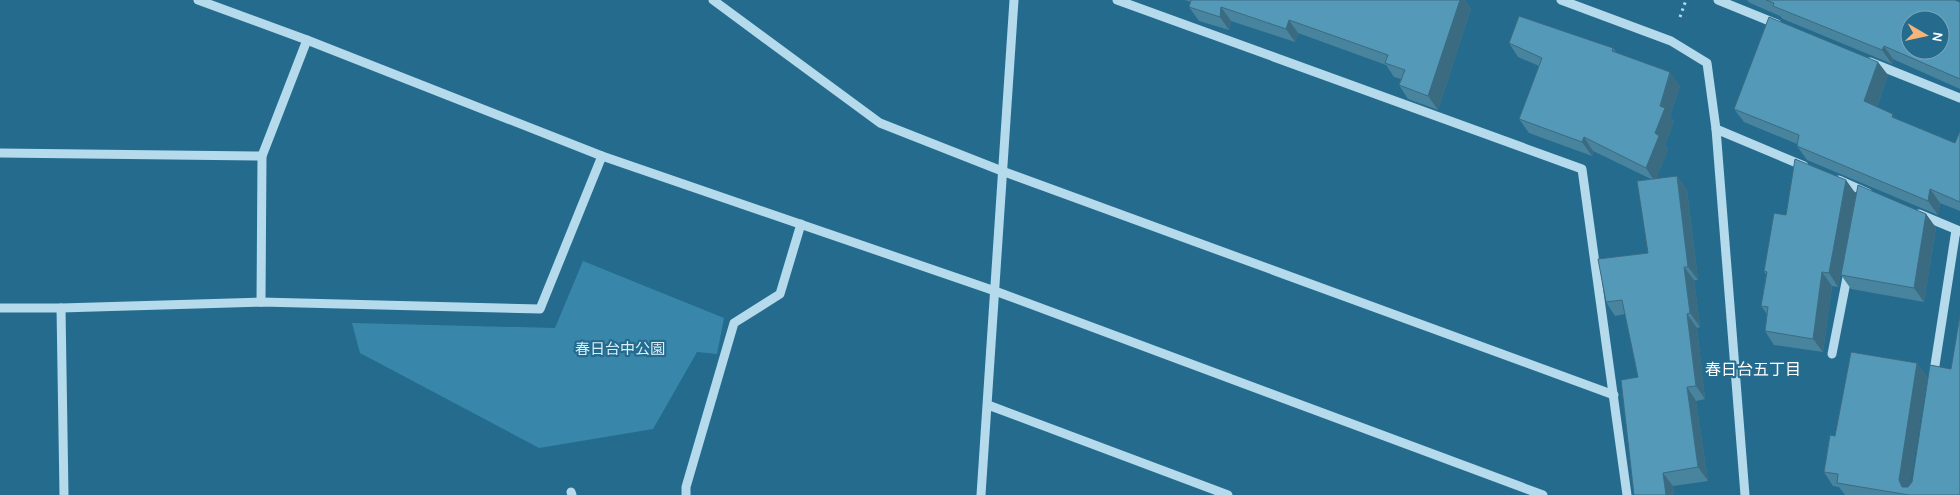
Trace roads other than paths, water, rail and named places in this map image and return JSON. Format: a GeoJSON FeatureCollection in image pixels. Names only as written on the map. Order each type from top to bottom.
{"type":"FeatureCollection","features":[{"type":"Feature","properties":{"kind":"street"},"geometry":{"type":"LineString","coordinates":[[198,0],[308,40],[602,156],[996,291],[1543,495]]}},
{"type":"Feature","properties":{"kind":"street"},"geometry":{"type":"LineString","coordinates":[[713,0],[880,123],[1002,171],[1614,395]]}},
{"type":"Feature","properties":{"kind":"street"},"geometry":{"type":"LineString","coordinates":[[981,495],[1014,0]]}},
{"type":"Feature","properties":{"kind":"street"},"geometry":{"type":"LineString","coordinates":[[1117,0],[1582,169],[1627,495]]}},
{"type":"Feature","properties":{"kind":"street"},"geometry":{"type":"LineString","coordinates":[[1561,0],[1671,41],[1707,63],[1716,129],[1745,495]]}},
{"type":"Feature","properties":{"kind":"street"},"geometry":{"type":"LineString","coordinates":[[1718,0],[1790,29]]}},
{"type":"Feature","properties":{"kind":"street"},"geometry":{"type":"LineString","coordinates":[[261,302],[262,156],[308,40]]}},
{"type":"Feature","properties":{"kind":"street"},"geometry":{"type":"LineString","coordinates":[[1861,58],[1960,98]]}},
{"type":"Feature","properties":{"kind":"street"},"geometry":{"type":"LineString","coordinates":[[1716,129],[1817,171]]}},
{"type":"Feature","properties":{"kind":"street"},"geometry":{"type":"LineString","coordinates":[[0,153],[262,156]]}},
{"type":"Feature","properties":{"kind":"street"},"geometry":{"type":"LineString","coordinates":[[0,308],[261,302],[540,309],[602,156]]}},
{"type":"Feature","properties":{"kind":"street"},"geometry":{"type":"LineString","coordinates":[[1827,175],[1880,198]]}},
{"type":"Feature","properties":{"kind":"street"},"geometry":{"type":"LineString","coordinates":[[1862,200],[1863,190]]}},
{"type":"Feature","properties":{"kind":"street"},"geometry":{"type":"LineString","coordinates":[[1914,212],[1958,230],[1932,387]]}},
{"type":"Feature","properties":{"kind":"street"},"geometry":{"type":"LineString","coordinates":[[686,495],[686,487],[734,323],[780,294],[801,224]]}},
{"type":"Feature","properties":{"kind":"street"},"geometry":{"type":"LineString","coordinates":[[1832,354],[1851,258]]}},
{"type":"Feature","properties":{"kind":"street"},"geometry":{"type":"LineString","coordinates":[[61,308],[64,495]]}},
{"type":"Feature","properties":{"kind":"street"},"geometry":{"type":"LineString","coordinates":[[988,406],[1228,495]]}},
{"type":"Feature","properties":{"kind":"district","name":"春日台五丁目"},"geometry":{"type":"Point","coordinates":[1753,369]}},
{"type":"Feature","properties":{"kind":"park label","name":"春日台中公園"},"geometry":{"type":"Point","coordinates":[620,349]}}]}
